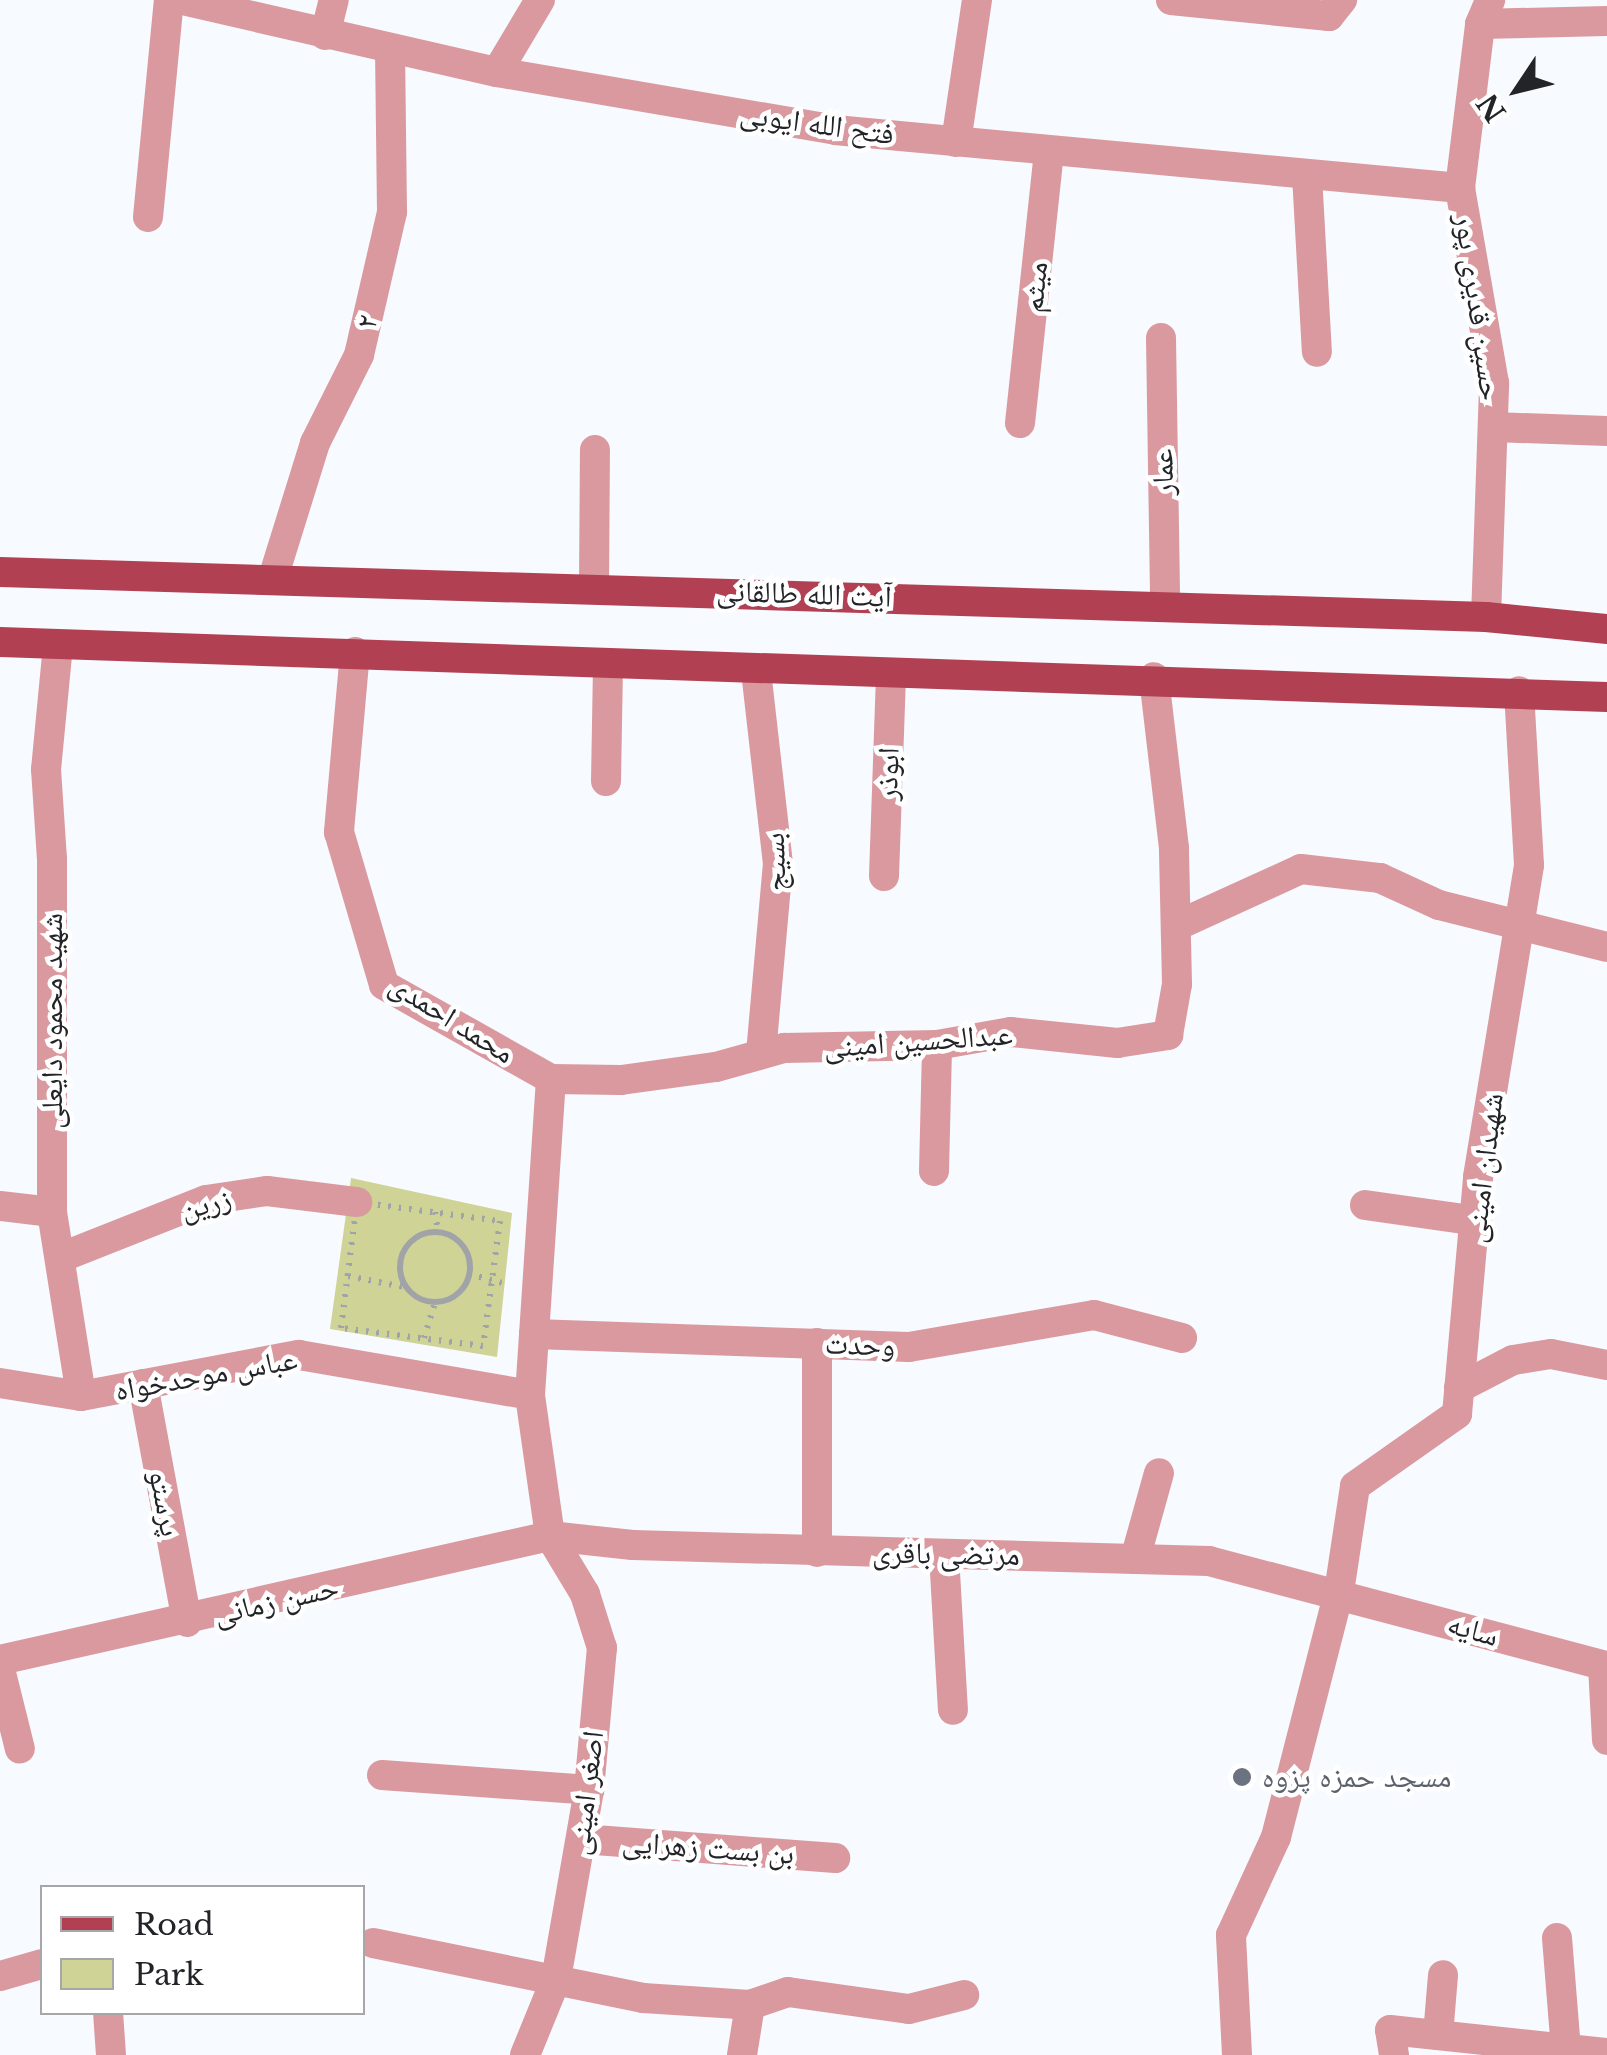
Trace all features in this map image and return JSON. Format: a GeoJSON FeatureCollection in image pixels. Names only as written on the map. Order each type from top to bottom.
{"type":"FeatureCollection","features":[{"type":"Feature","properties":{"kind":"main road","name":"آیت الله طالقانی"},"geometry":{"type":"LineString","coordinates":[[0,572],[1486,617],[1607,629]]}},
{"type":"Feature","properties":{"kind":"main road"},"geometry":{"type":"LineString","coordinates":[[0,642],[356,652],[756,670],[1154,677],[1607,698]]}},
{"type":"Feature","properties":{"kind":"street"},"geometry":{"type":"LineString","coordinates":[[148,217],[169,0]]}},
{"type":"Feature","properties":{"kind":"street","name":"فتح الله ایوبی"},"geometry":{"type":"LineString","coordinates":[[182,0],[390,51],[834,130],[1460,188]]}},
{"type":"Feature","properties":{"kind":"street"},"geometry":{"type":"LineString","coordinates":[[325,34],[334,0]]}},
{"type":"Feature","properties":{"kind":"street"},"geometry":{"type":"LineString","coordinates":[[497,72],[540,0]]}},
{"type":"Feature","properties":{"kind":"street"},"geometry":{"type":"LineString","coordinates":[[956,142],[976,0]]}},
{"type":"Feature","properties":{"kind":"street"},"geometry":{"type":"LineString","coordinates":[[1170,0],[1329,16],[1342,0]]}},
{"type":"Feature","properties":{"kind":"street"},"geometry":{"type":"LineString","coordinates":[[1485,12],[1607,21]]}},
{"type":"Feature","properties":{"kind":"street","name":"حسین قدیری پور"},"geometry":{"type":"LineString","coordinates":[[1485,12],[1460,188],[1494,383],[1486,617]]}},
{"type":"Feature","properties":{"kind":"street","name":"۲"},"geometry":{"type":"LineString","coordinates":[[273,578],[315,443],[359,355],[392,212],[390,51]]}},
{"type":"Feature","properties":{"kind":"street","name":"میثم"},"geometry":{"type":"LineString","coordinates":[[1020,423],[1049,151]]}},
{"type":"Feature","properties":{"kind":"street"},"geometry":{"type":"LineString","coordinates":[[1307,175],[1317,352]]}},
{"type":"Feature","properties":{"kind":"street","name":"عمار"},"geometry":{"type":"LineString","coordinates":[[1161,338],[1164,606]]}},
{"type":"Feature","properties":{"kind":"street"},"geometry":{"type":"LineString","coordinates":[[1493,427],[1607,431]]}},
{"type":"Feature","properties":{"kind":"street"},"geometry":{"type":"LineString","coordinates":[[594,587],[595,450]]}},
{"type":"Feature","properties":{"kind":"street","name":"شهید محمود دایعلی"},"geometry":{"type":"LineString","coordinates":[[58,645],[46,769],[52,859],[52,1212],[81,1396]]}},
{"type":"Feature","properties":{"kind":"street","name":"محمد احمدی"},"geometry":{"type":"LineString","coordinates":[[356,652],[339,832],[384,984],[550,1078]]}},
{"type":"Feature","properties":{"kind":"street"},"geometry":{"type":"LineString","coordinates":[[606,781],[608,664]]}},
{"type":"Feature","properties":{"kind":"street","name":"بسیج"},"geometry":{"type":"LineString","coordinates":[[756,670],[778,863],[762,1054]]}},
{"type":"Feature","properties":{"kind":"street","name":"ابوذر"},"geometry":{"type":"LineString","coordinates":[[884,876],[891,673]]}},
{"type":"Feature","properties":{"kind":"street","name":"عبدالحسین امینی"},"geometry":{"type":"LineString","coordinates":[[550,1078],[621,1080],[784,1048],[936,1045],[1011,1032],[1117,1043],[1168,1035],[1177,984],[1176,926],[1154,677]]}},
{"type":"Feature","properties":{"kind":"street","name":"شهیدان امینی"},"geometry":{"type":"LineString","coordinates":[[1339,1592],[1355,1486],[1457,1414],[1478,1176],[1522,930],[1529,865],[1519,692]]}},
{"type":"Feature","properties":{"kind":"street"},"geometry":{"type":"LineString","coordinates":[[1176,926],[1301,869],[1380,878],[1438,905],[1522,930],[1607,947]]}},
{"type":"Feature","properties":{"kind":"street"},"geometry":{"type":"LineString","coordinates":[[934,1170],[936,1045]]}},
{"type":"Feature","properties":{"kind":"street"},"geometry":{"type":"LineString","coordinates":[[550,1078],[530,1395],[550,1536]]}},
{"type":"Feature","properties":{"kind":"street","name":"زرین"},"geometry":{"type":"LineString","coordinates":[[62,1257],[206,1200],[268,1192],[357,1202]]}},
{"type":"Feature","properties":{"kind":"street"},"geometry":{"type":"LineString","coordinates":[[1364,1204],[1477,1221]]}},
{"type":"Feature","properties":{"kind":"street"},"geometry":{"type":"LineString","coordinates":[[0,1206],[52,1212]]}},
{"type":"Feature","properties":{"kind":"street","name":"وحدت"},"geometry":{"type":"LineString","coordinates":[[534,1334],[909,1346],[1094,1315],[1182,1338]]}},
{"type":"Feature","properties":{"kind":"street"},"geometry":{"type":"LineString","coordinates":[[817,1344],[817,1552]]}},
{"type":"Feature","properties":{"kind":"street"},"geometry":{"type":"LineString","coordinates":[[1459,1388],[1513,1360],[1550,1354],[1607,1365]]}},
{"type":"Feature","properties":{"kind":"street","name":"عباس موحدخواه"},"geometry":{"type":"LineString","coordinates":[[0,1382],[81,1396],[299,1355],[530,1395]]}},
{"type":"Feature","properties":{"kind":"street","name":"پرستو"},"geometry":{"type":"LineString","coordinates":[[143,1384],[187,1622]]}},
{"type":"Feature","properties":{"kind":"street"},"geometry":{"type":"LineString","coordinates":[[1135,1559],[1158,1473]]}},
{"type":"Feature","properties":{"kind":"street","name":"مرتضی باقری"},"geometry":{"type":"LineString","coordinates":[[550,1536],[817,1552],[1210,1561],[1339,1592]]}},
{"type":"Feature","properties":{"kind":"street","name":"حسن زمانی"},"geometry":{"type":"LineString","coordinates":[[0,1660],[187,1622],[550,1536]]}},
{"type":"Feature","properties":{"kind":"street","name":"اصغر امینی"},"geometry":{"type":"LineString","coordinates":[[525,2055],[556,1979],[589,1790],[602,1648],[585,1594],[550,1536]]}},
{"type":"Feature","properties":{"kind":"street"},"geometry":{"type":"LineString","coordinates":[[944,1554],[953,1710]]}},
{"type":"Feature","properties":{"kind":"street"},"geometry":{"type":"LineString","coordinates":[[1237,2055],[1231,1935],[1276,1837],[1339,1592]]}},
{"type":"Feature","properties":{"kind":"street","name":"سایه"},"geometry":{"type":"LineString","coordinates":[[1339,1592],[1605,1666]]}},
{"type":"Feature","properties":{"kind":"street"},"geometry":{"type":"LineString","coordinates":[[1605,1666],[1607,1740]]}},
{"type":"Feature","properties":{"kind":"street"},"geometry":{"type":"LineString","coordinates":[[0,1668],[20,1749]]}},
{"type":"Feature","properties":{"kind":"street"},"geometry":{"type":"LineString","coordinates":[[382,1776],[589,1790]]}},
{"type":"Feature","properties":{"kind":"street","name":"بن بست زهرایی"},"geometry":{"type":"LineString","coordinates":[[582,1838],[835,1858]]}},
{"type":"Feature","properties":{"kind":"street"},"geometry":{"type":"LineString","coordinates":[[1557,1938],[1566,2048]]}},
{"type":"Feature","properties":{"kind":"street"},"geometry":{"type":"LineString","coordinates":[[373,1944],[644,1998],[750,2005],[788,1992],[910,2009],[964,1995]]}},
{"type":"Feature","properties":{"kind":"street"},"geometry":{"type":"LineString","coordinates":[[0,1976],[40,1965]]}},
{"type":"Feature","properties":{"kind":"street"},"geometry":{"type":"LineString","coordinates":[[1438,2035],[1443,1975]]}},
{"type":"Feature","properties":{"kind":"street"},"geometry":{"type":"LineString","coordinates":[[742,2055],[750,2005]]}},
{"type":"Feature","properties":{"kind":"street"},"geometry":{"type":"LineString","coordinates":[[108,2015],[111,2055]]}},
{"type":"Feature","properties":{"kind":"street"},"geometry":{"type":"LineString","coordinates":[[1394,2055],[1390,2030],[1515,2049],[1566,2048],[1607,2053]]}},
{"type":"Feature","properties":{"kind":"path"},"geometry":{"type":"LineString","coordinates":[[357,1202],[435,1212],[500,1220],[484,1346],[341,1328],[357,1202]]}},
{"type":"Feature","properties":{"kind":"path"},"geometry":{"type":"LineString","coordinates":[[435,1212],[438,1232]]}},
{"type":"Feature","properties":{"kind":"path"},"geometry":{"type":"LineString","coordinates":[[348,1276],[406,1287],[435,1302],[458,1294],[469,1274],[466,1250],[438,1232],[416,1237],[402,1254],[406,1287]]}},
{"type":"Feature","properties":{"kind":"path"},"geometry":{"type":"LineString","coordinates":[[469,1274],[491,1282]]}},
{"type":"Feature","properties":{"kind":"path"},"geometry":{"type":"LineString","coordinates":[[424,1338],[435,1302]]}},
{"type":"Feature","properties":{"kind":"green space"},"geometry":{"type":"Polygon","coordinates":[[[351,1178],[512,1213],[497,1357],[330,1329],[351,1178]]]}},
{"type":"Feature","properties":{"kind":"place","name":"مسجد حمزه پزوه"},"geometry":{"type":"Point","coordinates":[1242,1777]}}]}
